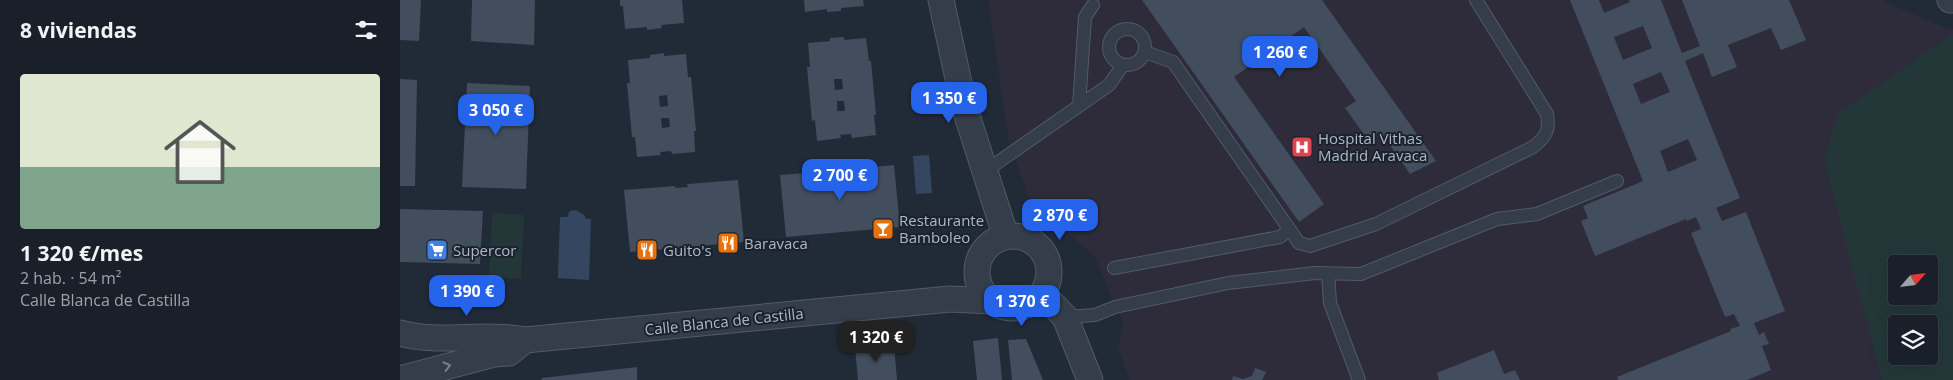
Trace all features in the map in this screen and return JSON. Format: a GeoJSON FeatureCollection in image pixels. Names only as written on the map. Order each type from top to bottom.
{"type":"FeatureCollection","features":[{"type":"Feature","properties":{"kind":"street"},"geometry":{"type":"LineString","coordinates":[[941,0],[954,67],[984,172],[1006,237]]}},
{"type":"Feature","properties":{"kind":"street"},"geometry":{"type":"LineString","coordinates":[[1017,236],[1027,239],[1044,252],[1049,273],[1042,293],[1029,304],[1014,308],[1002,306],[993,301],[980,284],[979,263],[988,246],[1006,237],[1017,236]]}},
{"type":"Feature","properties":{"kind":"street","name":"Calle Blanca de Castilla"},"geometry":{"type":"LineString","coordinates":[[923,301],[958,283],[979,263]]}},
{"type":"Feature","properties":{"kind":"street"},"geometry":{"type":"LineString","coordinates":[[1042,293],[1065,317],[1090,380]]}},
{"type":"Feature","properties":{"kind":"street","name":"Calle Blanca de Castilla"},"geometry":{"type":"LineString","coordinates":[[400,333],[490,338],[509,337],[525,340],[923,301],[950,299],[993,301]]}},
{"type":"Feature","properties":{"kind":"street","name":"Calle Blanca de Castilla"},"geometry":{"type":"LineString","coordinates":[[400,378],[494,354],[509,353],[525,340]]}},
{"type":"Feature","properties":{"kind":"lane"},"geometry":{"type":"LineString","coordinates":[[1145,52],[1173,62],[1289,230],[1299,243],[1310,246],[1376,224],[1534,147],[1544,138],[1549,126],[1547,114],[1476,0]]}},
{"type":"Feature","properties":{"kind":"lane"},"geometry":{"type":"LineString","coordinates":[[1079,106],[1085,17],[1093,5]]}},
{"type":"Feature","properties":{"kind":"lane"},"geometry":{"type":"LineString","coordinates":[[1124,30],[1138,32],[1143,38],[1145,52],[1137,63],[1123,65],[1117,62],[1109,51],[1109,43],[1118,32],[1124,30]]}},
{"type":"Feature","properties":{"kind":"lane"},"geometry":{"type":"LineString","coordinates":[[984,172],[1109,85],[1123,65]]}},
{"type":"Feature","properties":{"kind":"lane"},"geometry":{"type":"LineString","coordinates":[[1065,317],[1095,315],[1115,307],[1228,283],[1328,273],[1361,274],[1497,219],[1537,214],[1617,181]]}},
{"type":"Feature","properties":{"kind":"lane"},"geometry":{"type":"LineString","coordinates":[[1114,268],[1280,237],[1289,230]]}},
{"type":"Feature","properties":{"kind":"lane"},"geometry":{"type":"LineString","coordinates":[[1328,273],[1330,303],[1359,380]]}},
{"type":"Feature","properties":{"kind":"shaded area"},"geometry":{"type":"Polygon","coordinates":[[[988,0],[1881,0],[1945,28],[1953,29],[1953,380],[1130,380],[1118,347],[1123,321],[1115,307],[1095,256],[1032,204],[1009,142],[988,0]]]}},
{"type":"Feature","properties":{"kind":"green space"},"geometry":{"type":"Polygon","coordinates":[[[1953,34],[1953,380],[1882,380],[1824,159],[1838,114],[1953,34]]]}},
{"type":"Feature","properties":{"kind":"green space"},"geometry":{"type":"Polygon","coordinates":[[[492,213],[524,215],[521,279],[489,277],[492,213]]]}},
{"type":"Feature","properties":{"kind":"water"},"geometry":{"type":"Polygon","coordinates":[[[929,155],[932,193],[916,194],[913,156],[929,155]]]}},
{"type":"Feature","properties":{"kind":"water"},"geometry":{"type":"Polygon","coordinates":[[[576,210],[584,215],[586,219],[591,219],[589,280],[558,278],[560,217],[567,217],[570,211],[576,210]]]}},
{"type":"Feature","properties":{"kind":"building"},"geometry":{"type":"Polygon","coordinates":[[[400,0],[421,0],[419,41],[400,40],[400,0]]]}},
{"type":"Feature","properties":{"kind":"building"},"geometry":{"type":"Polygon","coordinates":[[[472,0],[535,0],[534,45],[471,41],[472,0]]]}},
{"type":"Feature","properties":{"kind":"building"},"geometry":{"type":"Polygon","coordinates":[[[620,0],[682,0],[684,23],[661,25],[662,28],[647,30],[647,27],[625,29],[623,6],[620,6],[620,0]]]}},
{"type":"Feature","properties":{"kind":"building"},"geometry":{"type":"Polygon","coordinates":[[[804,0],[863,0],[864,6],[841,8],[841,11],[827,12],[827,9],[805,12],[804,0]]]}},
{"type":"Feature","properties":{"kind":"building"},"geometry":{"type":"Polygon","coordinates":[[[1142,0],[1322,0],[1436,161],[1410,174],[1380,131],[1368,140],[1345,108],[1356,101],[1304,27],[1234,77],[1324,204],[1299,222],[1142,0]]]}},
{"type":"Feature","properties":{"kind":"building"},"geometry":{"type":"Polygon","coordinates":[[[1570,0],[1599,0],[1604,13],[1630,2],[1629,0],[1661,0],[1682,53],[1700,46],[1682,0],[1789,0],[1806,40],[1781,50],[1771,28],[1728,45],[1737,67],[1712,77],[1703,53],[1685,61],[1740,198],[1716,208],[1722,221],[1746,212],[1785,311],[1754,323],[1759,335],[1764,332],[1769,344],[1762,346],[1771,370],[1747,380],[1618,380],[1617,377],[1740,326],[1734,314],[1725,317],[1691,233],[1701,229],[1696,217],[1687,221],[1686,219],[1595,256],[1581,221],[1588,218],[1583,206],[1643,181],[1570,0]],[[1643,26],[1614,37],[1623,60],[1652,48],[1643,26]],[[1661,72],[1633,84],[1641,104],[1670,92],[1661,72]],[[1688,139],[1660,151],[1668,172],[1697,160],[1688,139]]]}},
{"type":"Feature","properties":{"kind":"building"},"geometry":{"type":"Polygon","coordinates":[[[844,37],[844,40],[866,38],[869,61],[871,61],[876,135],[852,138],[851,134],[840,135],[841,138],[817,141],[815,120],[812,121],[807,67],[810,67],[808,43],[830,41],[830,38],[844,37]],[[834,79],[835,90],[843,89],[842,79],[834,79]],[[837,101],[837,111],[845,111],[844,101],[837,101]]]}},
{"type":"Feature","properties":{"kind":"building"},"geometry":{"type":"Polygon","coordinates":[[[664,53],[664,56],[686,54],[688,77],[691,77],[696,131],[694,131],[695,152],[672,154],[671,151],[660,152],[661,155],[637,157],[635,137],[632,137],[627,83],[630,83],[628,60],[650,58],[650,55],[664,53]],[[667,95],[659,96],[660,107],[668,106],[667,95]],[[661,118],[662,128],[670,127],[669,118],[661,118]]]}},
{"type":"Feature","properties":{"kind":"building"},"geometry":{"type":"Polygon","coordinates":[[[400,79],[417,80],[415,186],[400,186],[400,79]]]}},
{"type":"Feature","properties":{"kind":"building"},"geometry":{"type":"Polygon","coordinates":[[[467,83],[530,86],[526,189],[462,187],[467,83]]]}},
{"type":"Feature","properties":{"kind":"building"},"geometry":{"type":"Polygon","coordinates":[[[894,165],[900,227],[786,237],[780,175],[831,171],[831,174],[844,173],[843,170],[894,165]]]}},
{"type":"Feature","properties":{"kind":"building"},"geometry":{"type":"Polygon","coordinates":[[[738,180],[744,242],[630,252],[624,190],[675,186],[675,188],[688,187],[687,184],[738,180]]]}},
{"type":"Feature","properties":{"kind":"building"},"geometry":{"type":"Polygon","coordinates":[[[400,209],[483,211],[480,264],[400,262],[400,209]]]}},
{"type":"Feature","properties":{"kind":"building"},"geometry":{"type":"Polygon","coordinates":[[[998,338],[1002,380],[977,380],[973,341],[998,338]]]}},
{"type":"Feature","properties":{"kind":"building"},"geometry":{"type":"Polygon","coordinates":[[[1026,339],[1043,380],[1012,380],[1008,340],[1026,339]]]}},
{"type":"Feature","properties":{"kind":"building"},"geometry":{"type":"Polygon","coordinates":[[[894,345],[897,380],[858,380],[855,348],[894,345]]]}},
{"type":"Feature","properties":{"kind":"building"},"geometry":{"type":"Polygon","coordinates":[[[1494,350],[1504,374],[1515,370],[1520,380],[1439,380],[1437,373],[1494,350]]]}},
{"type":"Feature","properties":{"kind":"building"},"geometry":{"type":"Polygon","coordinates":[[[637,367],[637,380],[542,380],[542,378],[637,367]]]}},
{"type":"Feature","properties":{"kind":"building"},"geometry":{"type":"Polygon","coordinates":[[[1255,368],[1266,372],[1262,380],[1232,380],[1233,376],[1243,379],[1252,376],[1255,368]]]}},
{"type":"Feature","properties":{"kind":"place","name":"Hospital Vithas Madrid Aravaca"},"geometry":{"type":"Point","coordinates":[1302,147]}},
{"type":"Feature","properties":{"kind":"place","name":"Restaurante Bamboleo"},"geometry":{"type":"Point","coordinates":[883,229]}},
{"type":"Feature","properties":{"kind":"place","name":"Baravaca"},"geometry":{"type":"Point","coordinates":[728,243]}},
{"type":"Feature","properties":{"kind":"place","name":"Supercor"},"geometry":{"type":"Point","coordinates":[437,250]}},
{"type":"Feature","properties":{"kind":"place","name":"Guito's"},"geometry":{"type":"Point","coordinates":[647,250]}}]}
